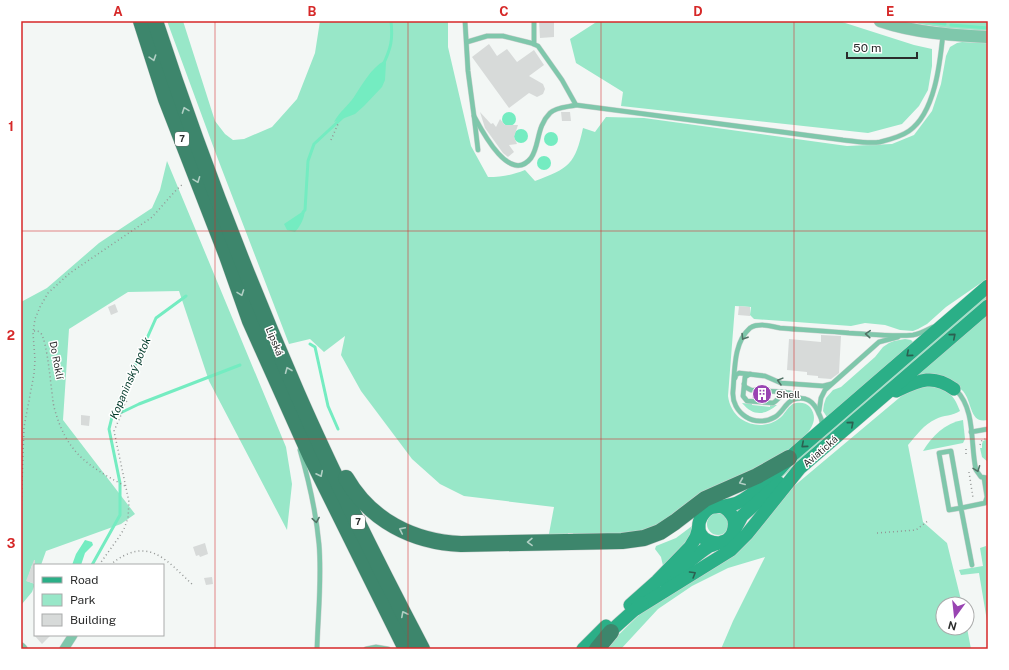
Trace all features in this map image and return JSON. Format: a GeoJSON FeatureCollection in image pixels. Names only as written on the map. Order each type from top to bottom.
{"type":"FeatureCollection","features":[{"type":"Feature","properties":{"kind":"highway","name":"Lipská"},"geometry":{"type":"LineString","coordinates":[[141,21],[166,99],[228,256],[250,321],[365,537],[422,649]]}},
{"type":"Feature","properties":{"kind":"highway","name":"Lipská"},"geometry":{"type":"LineString","coordinates":[[155,21],[208,173],[263,312],[291,397],[350,538],[406,649]]}},
{"type":"Feature","properties":{"kind":"highway"},"geometry":{"type":"LineString","coordinates":[[291,397],[313,412],[344,475],[356,494],[372,510],[397,528],[425,539],[451,544],[633,540],[652,535],[675,522],[704,499],[757,476],[794,463]]}},
{"type":"Feature","properties":{"kind":"highway"},"geometry":{"type":"LineString","coordinates":[[569,541],[599,547],[649,544],[663,540],[676,533],[710,508]]}},
{"type":"Feature","properties":{"kind":"highway"},"geometry":{"type":"LineString","coordinates":[[597,649],[611,632]]}},
{"type":"Feature","properties":{"kind":"main road","name":"Aviatická"},"geometry":{"type":"LineString","coordinates":[[636,609],[731,550],[743,539],[794,463],[818,433],[988,286]]}},
{"type":"Feature","properties":{"kind":"main road","name":"Aviatická"},"geometry":{"type":"LineString","coordinates":[[710,508],[728,506],[742,501],[782,468],[794,463],[881,398],[988,306]]}},
{"type":"Feature","properties":{"kind":"main road"},"geometry":{"type":"LineString","coordinates":[[881,398],[913,383],[929,379],[942,382],[954,388]]}},
{"type":"Feature","properties":{"kind":"main road"},"geometry":{"type":"LineString","coordinates":[[589,649],[611,632],[647,597],[705,549],[714,544],[728,540],[739,521],[749,509],[789,475],[794,463]]}},
{"type":"Feature","properties":{"kind":"main road"},"geometry":{"type":"LineString","coordinates":[[583,649],[615,617],[657,581],[690,547],[696,537],[700,519],[710,508],[721,507],[730,512],[734,522],[733,532]]}},
{"type":"Feature","properties":{"kind":"main road"},"geometry":{"type":"LineString","coordinates":[[699,527],[702,536],[708,541],[719,543]]}},
{"type":"Feature","properties":{"kind":"street"},"geometry":{"type":"LineString","coordinates":[[880,21],[908,29],[943,34],[988,37]]}},
{"type":"Feature","properties":{"kind":"street"},"geometry":{"type":"LineString","coordinates":[[64,649],[72,636]]}},
{"type":"Feature","properties":{"kind":"lane"},"geometry":{"type":"LineString","coordinates":[[465,21],[468,71],[478,150]]}},
{"type":"Feature","properties":{"kind":"lane"},"geometry":{"type":"LineString","coordinates":[[534,21],[534,44]]}},
{"type":"Feature","properties":{"kind":"lane"},"geometry":{"type":"LineString","coordinates":[[474,116],[485,137],[507,162],[513,165],[522,164],[531,158],[536,147],[539,130],[551,112],[576,105],[843,140],[879,142],[909,132],[927,109],[937,77],[943,34]]}},
{"type":"Feature","properties":{"kind":"lane"},"geometry":{"type":"LineString","coordinates":[[467,42],[487,36],[503,36],[538,46],[562,80],[576,105]]}},
{"type":"Feature","properties":{"kind":"lane"},"geometry":{"type":"LineString","coordinates":[[819,412],[823,392],[879,342],[887,339],[920,333],[949,320]]}},
{"type":"Feature","properties":{"kind":"lane"},"geometry":{"type":"LineString","coordinates":[[800,398],[795,398],[789,402],[775,417],[766,420],[751,419],[744,416],[735,405],[733,396],[738,348],[747,332],[752,327],[756,325],[873,335],[907,335]]}},
{"type":"Feature","properties":{"kind":"lane"},"geometry":{"type":"LineString","coordinates":[[735,378],[738,374],[750,374],[765,376],[781,383],[823,386],[832,384]]}},
{"type":"Feature","properties":{"kind":"lane"},"geometry":{"type":"LineString","coordinates":[[750,374],[745,377],[743,396],[745,400],[750,402],[774,403],[784,394],[788,393]]}},
{"type":"Feature","properties":{"kind":"lane"},"geometry":{"type":"LineString","coordinates":[[744,384],[745,387],[751,390],[788,393],[811,401],[819,412],[822,422],[818,433]]}},
{"type":"Feature","properties":{"kind":"lane"},"geometry":{"type":"LineString","coordinates":[[954,388],[965,404],[971,432],[976,470],[979,475],[986,478],[986,501],[983,504],[975,505],[961,508],[949,510],[939,453],[952,451],[961,508],[972,565]]}},
{"type":"Feature","properties":{"kind":"lane"},"geometry":{"type":"LineString","coordinates":[[291,397],[296,437]]}},
{"type":"Feature","properties":{"kind":"lane"},"geometry":{"type":"LineString","coordinates":[[971,432],[988,429]]}},
{"type":"Feature","properties":{"kind":"lane"},"geometry":{"type":"LineString","coordinates":[[299,445],[314,511],[319,546],[320,574],[317,649]]}},
{"type":"Feature","properties":{"kind":"lane"},"geometry":{"type":"LineString","coordinates":[[366,649],[376,647],[388,649]]}},
{"type":"Feature","properties":{"kind":"path"},"geometry":{"type":"LineString","coordinates":[[331,140],[338,124]]}},
{"type":"Feature","properties":{"kind":"path"},"geometry":{"type":"LineString","coordinates":[[21,513],[24,427],[34,374],[35,360],[32,336],[35,319],[44,298],[52,288],[70,273],[151,218],[174,191],[183,184]]}},
{"type":"Feature","properties":{"kind":"path","name":"Do Roklí"},"geometry":{"type":"LineString","coordinates":[[34,331],[41,334],[46,350],[54,406],[60,426],[66,438],[77,454],[89,465],[125,486]]}},
{"type":"Feature","properties":{"kind":"path"},"geometry":{"type":"LineString","coordinates":[[99,564],[124,529],[128,518],[129,502],[114,431],[125,403],[128,400]]}},
{"type":"Feature","properties":{"kind":"path"},"geometry":{"type":"LineString","coordinates":[[979,447],[982,440],[988,438]]}},
{"type":"Feature","properties":{"kind":"path"},"geometry":{"type":"LineString","coordinates":[[967,464],[965,450],[968,449]]}},
{"type":"Feature","properties":{"kind":"path"},"geometry":{"type":"LineString","coordinates":[[968,470],[975,505]]}},
{"type":"Feature","properties":{"kind":"path"},"geometry":{"type":"LineString","coordinates":[[877,533],[916,530],[929,520]]}},
{"type":"Feature","properties":{"kind":"path"},"geometry":{"type":"LineString","coordinates":[[111,564],[130,552],[151,552],[163,558],[194,586]]}},
{"type":"Feature","properties":{"kind":"green space"},"geometry":{"type":"Polygon","coordinates":[[[167,21],[183,21],[215,121],[225,134],[233,140],[244,139],[272,127],[297,99],[315,53],[320,21],[448,21],[448,47],[471,146],[488,177],[498,177],[525,170],[535,181],[556,172],[569,164],[577,150],[583,128],[595,132],[606,117],[644,118],[847,146],[892,144],[914,135],[932,111],[941,84],[946,56],[950,47],[962,42],[988,43],[988,278],[946,307],[927,324],[913,331],[900,330],[885,325],[865,323],[851,326],[754,319],[750,315],[751,307],[735,306],[728,396],[732,409],[738,417],[746,422],[763,425],[779,419],[792,405],[804,403],[810,407],[814,419],[805,436],[790,450],[652,531],[574,537],[573,533],[568,533],[567,538],[548,539],[554,507],[464,496],[440,484],[412,459],[361,391],[341,355],[345,336],[324,352],[310,339],[289,344],[167,21]]]}},
{"type":"Feature","properties":{"kind":"green space"},"geometry":{"type":"Polygon","coordinates":[[[598,21],[839,21],[914,45],[932,49],[932,66],[928,90],[919,106],[902,124],[868,133],[621,106],[623,92],[576,63],[570,39],[598,21]]]}},
{"type":"Feature","properties":{"kind":"green space"},"geometry":{"type":"Polygon","coordinates":[[[898,21],[988,21],[988,31],[947,28],[898,21]]]}},
{"type":"Feature","properties":{"kind":"green space"},"geometry":{"type":"Polygon","coordinates":[[[167,161],[286,447],[292,484],[287,530],[209,381],[179,291],[128,292],[69,329],[63,420],[135,514],[121,524],[46,551],[41,564],[32,565],[27,581],[34,584],[34,587],[32,592],[22,604],[21,302],[47,288],[99,243],[152,208],[160,190],[167,161]]]}},
{"type":"Feature","properties":{"kind":"green space"},"geometry":{"type":"Polygon","coordinates":[[[988,293],[988,299],[765,492],[738,512],[737,510],[988,293]]]}},
{"type":"Feature","properties":{"kind":"green space"},"geometry":{"type":"Polygon","coordinates":[[[988,314],[988,420],[982,420],[977,419],[974,416],[966,396],[959,388],[947,383],[915,377],[988,314]]]}},
{"type":"Feature","properties":{"kind":"green space"},"geometry":{"type":"Polygon","coordinates":[[[905,339],[913,342],[827,417],[823,411],[824,404],[826,398],[833,390],[841,387],[875,357],[883,347],[894,341],[905,339]]]}},
{"type":"Feature","properties":{"kind":"green space"},"geometry":{"type":"Polygon","coordinates":[[[930,384],[941,388],[952,396],[960,411],[932,421],[920,430],[908,445],[923,522],[947,543],[960,596],[935,596],[935,636],[969,636],[971,649],[721,649],[733,621],[765,557],[728,568],[692,586],[658,609],[621,649],[604,649],[643,611],[689,581],[781,497],[911,388],[930,384]]]}},
{"type":"Feature","properties":{"kind":"green space"},"geometry":{"type":"Polygon","coordinates":[[[742,403],[770,407],[770,405],[777,405],[768,411],[759,413],[750,410],[742,403]]]}},
{"type":"Feature","properties":{"kind":"green space"},"geometry":{"type":"Polygon","coordinates":[[[963,420],[965,439],[963,443],[923,451],[935,435],[945,427],[963,420]]]}},
{"type":"Feature","properties":{"kind":"green space"},"geometry":{"type":"Polygon","coordinates":[[[988,439],[988,462],[982,457],[980,448],[982,448],[983,441],[988,439]]]}},
{"type":"Feature","properties":{"kind":"green space"},"geometry":{"type":"Polygon","coordinates":[[[718,513],[726,516],[729,524],[726,532],[718,535],[710,532],[707,524],[710,516],[718,513]]]}},
{"type":"Feature","properties":{"kind":"green space"},"geometry":{"type":"Polygon","coordinates":[[[692,526],[695,527],[693,535],[664,570],[661,557],[655,549],[656,546],[676,538],[692,526]]]}},
{"type":"Feature","properties":{"kind":"green space"},"geometry":{"type":"Polygon","coordinates":[[[986,546],[988,558],[988,627],[979,573],[961,575],[959,570],[983,566],[980,548],[986,546]]]}},
{"type":"Feature","properties":{"kind":"shaded area"},"geometry":{"type":"Polygon","coordinates":[[[384,61],[386,63],[385,80],[382,87],[355,114],[334,122],[338,115],[352,100],[371,72],[384,61]]]}},
{"type":"Feature","properties":{"kind":"shaded area"},"geometry":{"type":"Polygon","coordinates":[[[506,112],[512,112],[516,116],[516,122],[512,126],[506,126],[502,122],[502,116],[506,112]]]}},
{"type":"Feature","properties":{"kind":"shaded area"},"geometry":{"type":"Polygon","coordinates":[[[518,129],[524,129],[528,133],[528,139],[524,143],[518,143],[514,139],[514,133],[518,129]]]}},
{"type":"Feature","properties":{"kind":"shaded area"},"geometry":{"type":"Polygon","coordinates":[[[548,132],[554,132],[558,136],[558,142],[554,146],[548,146],[544,142],[544,136],[548,132]]]}},
{"type":"Feature","properties":{"kind":"shaded area"},"geometry":{"type":"Polygon","coordinates":[[[541,156],[547,156],[551,160],[551,166],[547,170],[541,170],[537,166],[537,160],[541,156]]]}},
{"type":"Feature","properties":{"kind":"shaded area"},"geometry":{"type":"Polygon","coordinates":[[[305,210],[302,222],[295,232],[287,230],[284,224],[305,210]]]}},
{"type":"Feature","properties":{"kind":"shaded area"},"geometry":{"type":"Polygon","coordinates":[[[85,540],[92,542],[93,545],[85,553],[81,564],[72,564],[76,554],[85,540]]]}},
{"type":"Feature","properties":{"kind":"building"},"geometry":{"type":"Polygon","coordinates":[[[539,21],[554,21],[554,37],[540,38],[539,21]]]}},
{"type":"Feature","properties":{"kind":"building"},"geometry":{"type":"Polygon","coordinates":[[[489,44],[497,56],[507,49],[517,62],[534,50],[544,65],[529,76],[543,84],[545,89],[543,94],[537,97],[529,93],[509,108],[472,57],[489,44]]]}},
{"type":"Feature","properties":{"kind":"building"},"geometry":{"type":"Polygon","coordinates":[[[480,112],[491,124],[493,123],[496,127],[500,119],[505,125],[518,125],[514,137],[517,144],[509,145],[514,152],[508,157],[503,153],[485,128],[480,112]]]}},
{"type":"Feature","properties":{"kind":"building"},"geometry":{"type":"Polygon","coordinates":[[[561,112],[570,112],[571,121],[562,121],[561,112]]]}},
{"type":"Feature","properties":{"kind":"building"},"geometry":{"type":"Polygon","coordinates":[[[115,304],[118,312],[111,315],[108,307],[115,304]]]}},
{"type":"Feature","properties":{"kind":"building"},"geometry":{"type":"Polygon","coordinates":[[[739,306],[750,307],[750,316],[738,315],[739,306]]]}},
{"type":"Feature","properties":{"kind":"building"},"geometry":{"type":"Polygon","coordinates":[[[821,335],[841,336],[839,373],[831,379],[807,375],[807,372],[787,370],[789,339],[821,342],[821,335]]]}},
{"type":"Feature","properties":{"kind":"building"},"geometry":{"type":"Polygon","coordinates":[[[752,394],[771,395],[771,399],[752,398],[752,394]]]}},
{"type":"Feature","properties":{"kind":"building"},"geometry":{"type":"Polygon","coordinates":[[[81,415],[90,416],[89,426],[81,425],[81,415]]]}},
{"type":"Feature","properties":{"kind":"building"},"geometry":{"type":"Polygon","coordinates":[[[205,543],[208,554],[200,557],[199,555],[196,556],[193,547],[205,543]]]}},
{"type":"Feature","properties":{"kind":"building"},"geometry":{"type":"Polygon","coordinates":[[[34,560],[35,560],[34,584],[26,581],[34,560]]]}},
{"type":"Feature","properties":{"kind":"building"},"geometry":{"type":"Polygon","coordinates":[[[212,577],[213,584],[206,585],[204,578],[212,577]]]}},
{"type":"Feature","properties":{"kind":"building"},"geometry":{"type":"Polygon","coordinates":[[[35,636],[50,636],[42,644],[35,636]]]}},
{"type":"Feature","properties":{"kind":"waterway","name":"Kopaninský potok"},"geometry":{"type":"LineString","coordinates":[[383,65],[391,44],[391,21]]}},
{"type":"Feature","properties":{"kind":"waterway"},"geometry":{"type":"LineString","coordinates":[[923,21],[945,24]]}},
{"type":"Feature","properties":{"kind":"waterway"},"geometry":{"type":"LineString","coordinates":[[951,25],[988,28]]}},
{"type":"Feature","properties":{"kind":"waterway","name":"Kopaninský potok"},"geometry":{"type":"LineString","coordinates":[[303,212],[305,210],[308,161],[314,144],[342,118]]}},
{"type":"Feature","properties":{"kind":"waterway","name":"Kopaninský potok"},"geometry":{"type":"LineString","coordinates":[[93,564],[120,515],[120,483],[109,429],[112,417],[156,318],[186,296]]}},
{"type":"Feature","properties":{"kind":"waterway"},"geometry":{"type":"LineString","coordinates":[[310,344],[315,347],[328,406],[338,429]]}},
{"type":"Feature","properties":{"kind":"waterway"},"geometry":{"type":"LineString","coordinates":[[112,417],[139,404],[240,365]]}},
{"type":"Feature","properties":{"kind":"place","name":"Shell"},"geometry":{"type":"Point","coordinates":[762,394]}}]}
